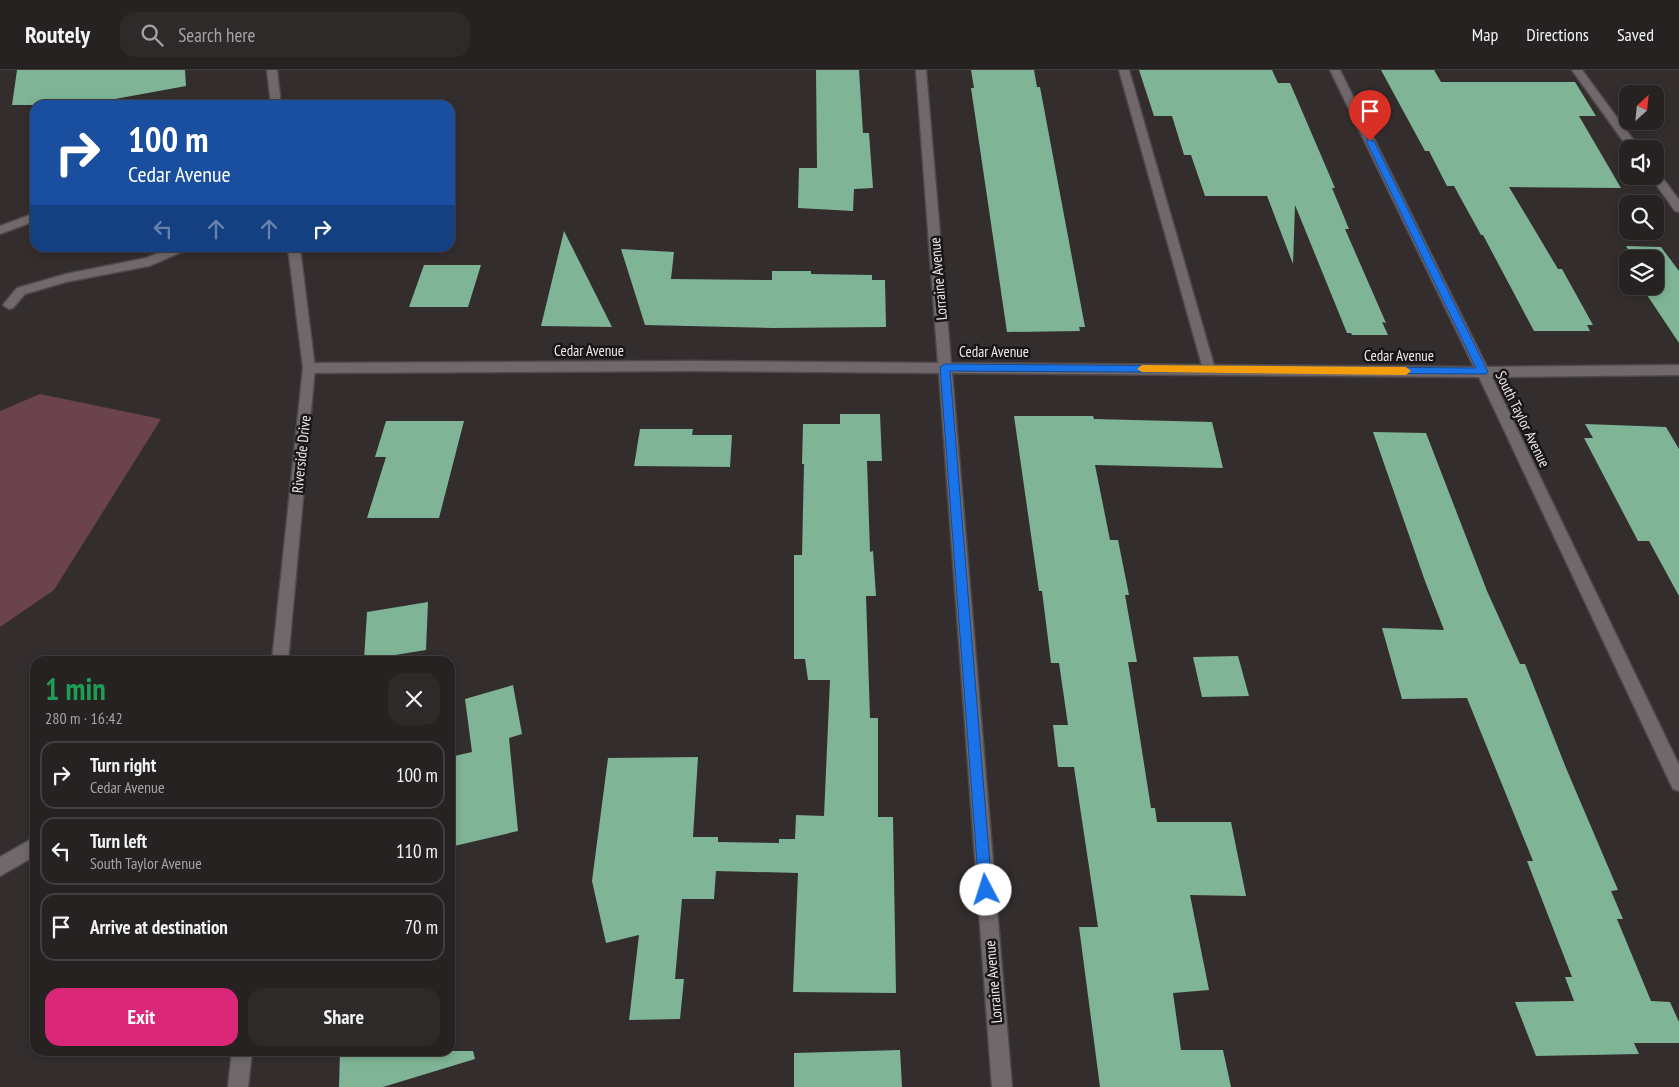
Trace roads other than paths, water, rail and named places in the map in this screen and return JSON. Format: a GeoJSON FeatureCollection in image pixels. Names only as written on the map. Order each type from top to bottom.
{"type":"FeatureCollection","features":[{"type":"Feature","properties":{"kind":"street"},"geometry":{"type":"LineString","coordinates":[[272,70],[275,100]]}},
{"type":"Feature","properties":{"kind":"street","name":"Lorraine Avenue"},"geometry":{"type":"LineString","coordinates":[[921,70],[1002,1087]]}},
{"type":"Feature","properties":{"kind":"street"},"geometry":{"type":"LineString","coordinates":[[1124,70],[1209,369]]}},
{"type":"Feature","properties":{"kind":"street","name":"South Taylor Avenue"},"geometry":{"type":"LineString","coordinates":[[1335,70],[1483,372],[1679,782]]}},
{"type":"Feature","properties":{"kind":"street"},"geometry":{"type":"LineString","coordinates":[[1577,70],[1628,140]]}},
{"type":"Feature","properties":{"kind":"street"},"geometry":{"type":"LineString","coordinates":[[1662,185],[1679,208]]}},
{"type":"Feature","properties":{"kind":"street"},"geometry":{"type":"LineString","coordinates":[[0,230],[30,219]]}},
{"type":"Feature","properties":{"kind":"street"},"geometry":{"type":"LineString","coordinates":[[9,305],[21,291],[66,278],[149,262],[171,252]]}},
{"type":"Feature","properties":{"kind":"street","name":"Riverside Drive"},"geometry":{"type":"LineString","coordinates":[[280,656],[309,368],[294,252]]}},
{"type":"Feature","properties":{"kind":"street","name":"Cedar Avenue"},"geometry":{"type":"LineString","coordinates":[[309,368],[672,366],[1483,372],[1679,370]]}},
{"type":"Feature","properties":{"kind":"street"},"geometry":{"type":"LineString","coordinates":[[0,866],[30,849]]}},
{"type":"Feature","properties":{"kind":"street"},"geometry":{"type":"LineString","coordinates":[[238,1087],[241,1056]]}}]}
